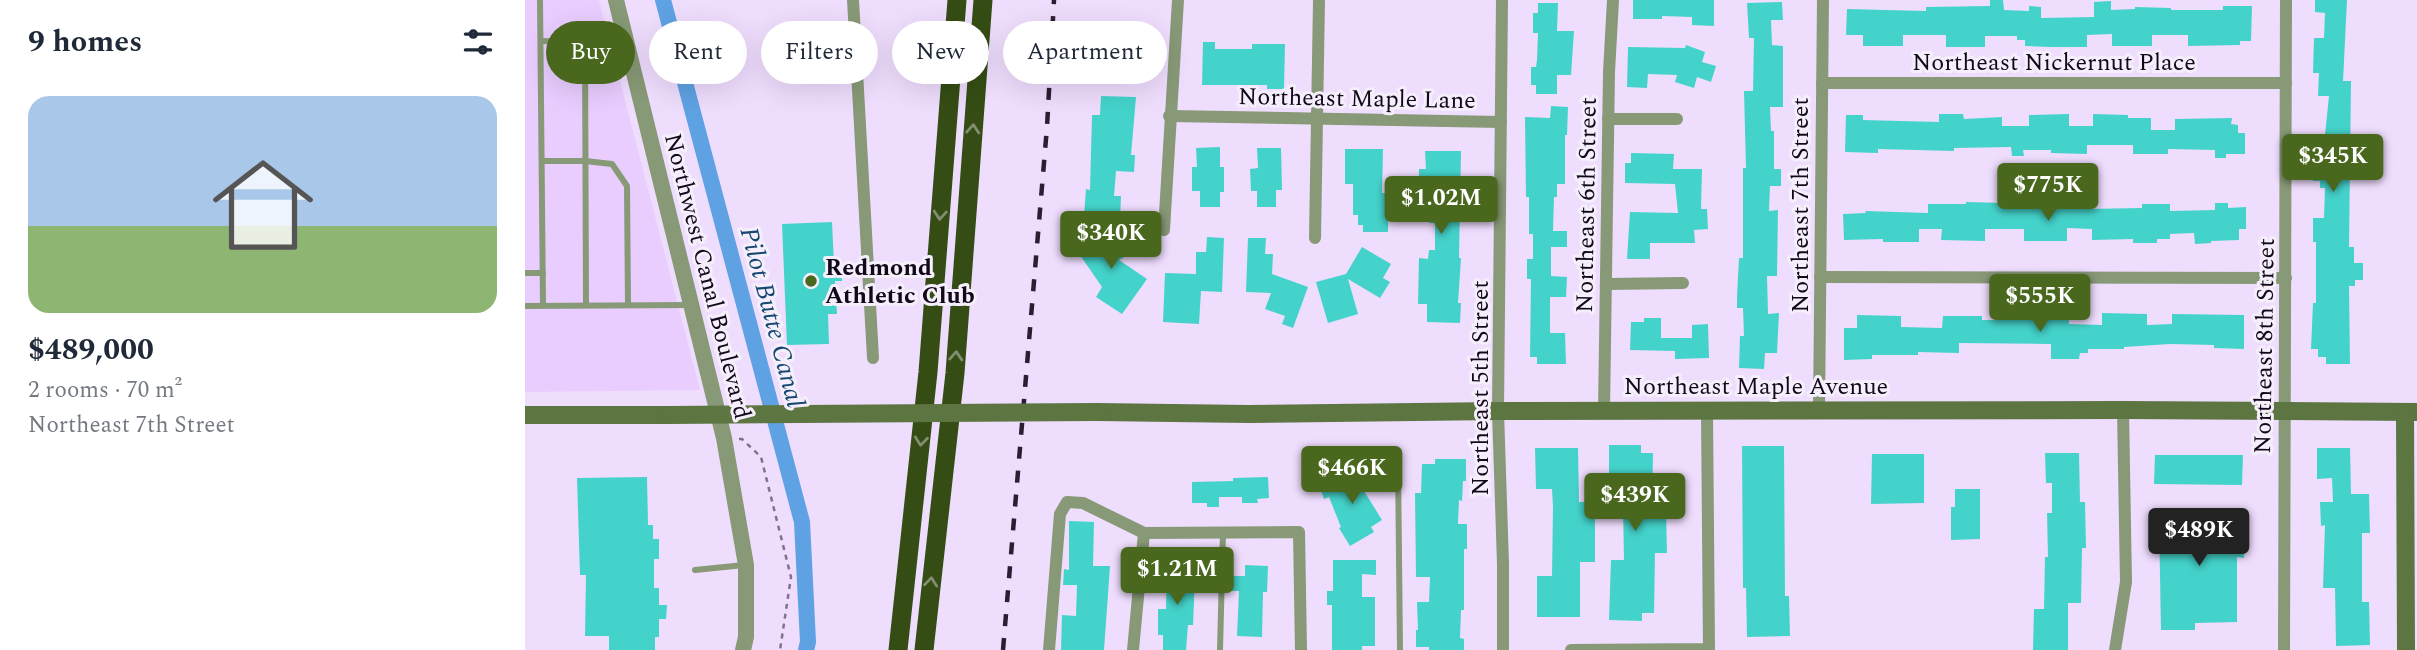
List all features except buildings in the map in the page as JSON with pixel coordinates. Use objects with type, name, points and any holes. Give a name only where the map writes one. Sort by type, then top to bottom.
[{"type":"highway","points":[[898,650],[928,372],[957,0]]},
{"type":"highway","points":[[924,650],[955,373],[983,0]]},
{"type":"main road","name":"Northeast Maple Avenue","points":[[525,415],[2123,410],[2411,412]]},
{"type":"main road","points":[[2406,650],[2411,412]]},
{"type":"street","name":"Northwest Canal Boulevard","points":[[616,0],[724,438],[746,565],[746,637],[743,650]]},
{"type":"street","points":[[853,0],[873,358]]},
{"type":"street","points":[[1164,230],[1178,0]]},
{"type":"street","points":[[1315,238],[1318,0]]},
{"type":"street","name":"Northeast 5th Street","points":[[1502,0],[1498,411],[1503,650]]},
{"type":"street","name":"Northeast 6th Street","points":[[1604,411],[1608,119],[1613,0]]},
{"type":"street","name":"Northeast 7th Street","points":[[1819,411],[1823,0]]},
{"type":"street","name":"Northeast 8th Street","points":[[2284,650],[2286,0]]},
{"type":"street","name":"Northeast Nickernut Place","points":[[1822,83],[2286,83]]},
{"type":"street","name":"Northeast Maple Lane","points":[[1169,116],[1501,122]]},
{"type":"street","points":[[1608,119],[1677,119]]},
{"type":"street","points":[[1820,277],[2286,278]]},
{"type":"street","points":[[1606,284],[1683,283]]},
{"type":"street","points":[[2115,650],[2126,582],[2123,410]]},
{"type":"street","points":[[1571,650],[1709,649],[1707,411]]},
{"type":"street","points":[[1049,650],[1057,530],[1062,508],[1067,502],[1083,503],[1144,533],[1299,532],[1301,650]]},
{"type":"street","points":[[1133,650],[1144,533]]},
{"type":"lane","points":[[540,0],[543,305]]},
{"type":"lane","points":[[541,41],[585,42],[586,305]]},
{"type":"lane","points":[[542,161],[612,164],[627,186],[628,305]]},
{"type":"lane","points":[[525,273],[543,273]]},
{"type":"lane","points":[[525,306],[692,304]]},
{"type":"lane","points":[[1398,462],[1400,650]]},
{"type":"lane","points":[[1220,650],[1223,532]]},
{"type":"lane","points":[[695,570],[746,565]]},
{"type":"path","points":[[724,438],[742,439],[761,457],[791,577],[781,650]]},
{"type":"shaded area","points":[[525,0],[599,0],[604,21],[546,21],[546,84],[621,84],[700,390],[525,392]]},
{"type":"waterway","name":"Pilot Butte Canal","points":[[663,0],[802,522],[808,642],[806,650]]},
{"type":"railway","points":[[1003,650],[1047,127],[1054,0]]},
{"type":"place","name":"Redmond Athletic Club","points":[[811,281]]}]
